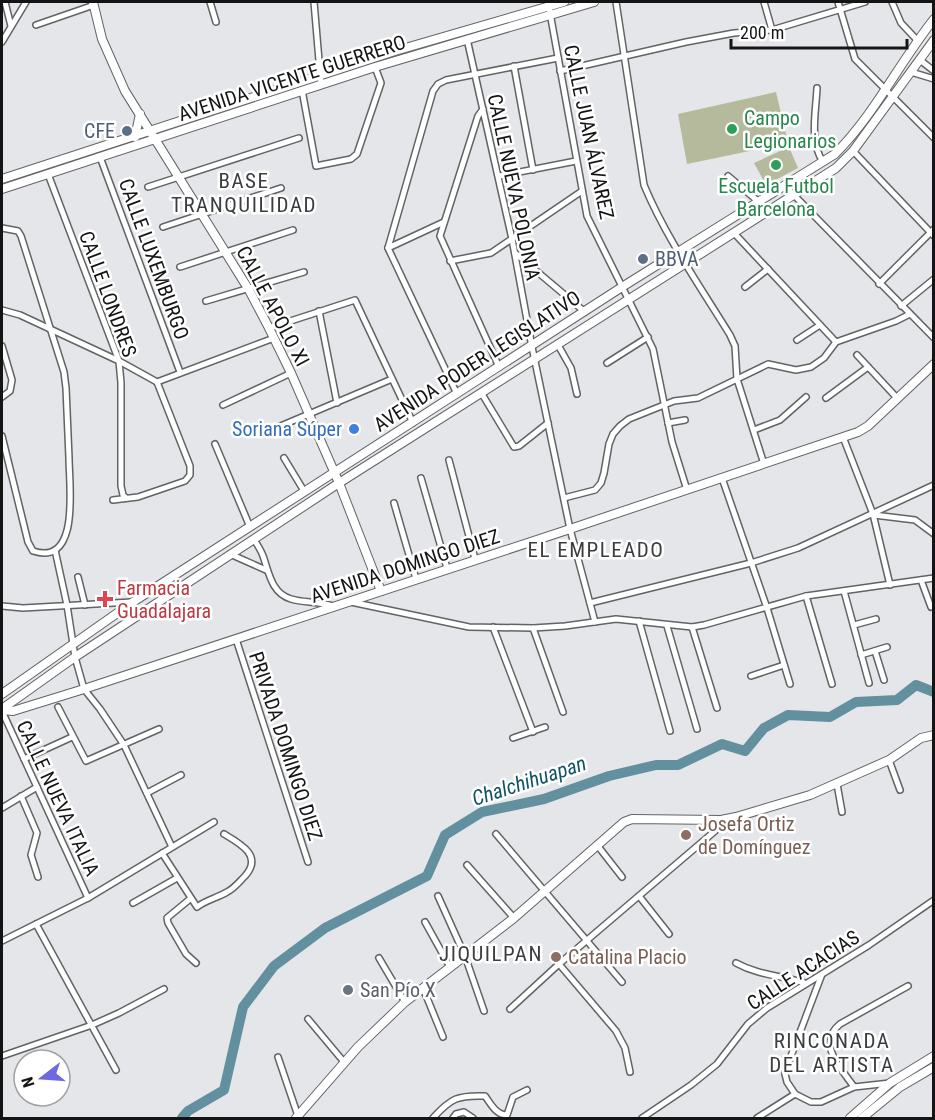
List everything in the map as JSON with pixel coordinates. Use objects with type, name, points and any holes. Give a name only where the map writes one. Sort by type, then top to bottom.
[{"type":"main road","name":"AVENIDA VICENTE GUERRERO","points":[[2,189],[156,140],[301,86],[321,75],[548,4],[564,2]]},
{"type":"main road","name":"AVENIDA VICENTE GUERRERO","points":[[2,179],[301,86],[321,84],[594,2]]},
{"type":"main road","name":"CALLE APOLO XI","points":[[93,3],[109,59],[125,91],[249,290],[274,338],[339,483],[381,591]]},
{"type":"main road","name":"AVENIDA PODER LEGISLATIVO","points":[[2,694],[133,602],[250,526],[622,287],[835,154],[851,137],[886,90],[933,19]]},
{"type":"main road","name":"AVENIDA PODER LEGISLATIVO","points":[[2,710],[75,657],[339,483],[836,168],[852,152],[933,40]]},
{"type":"main road","points":[[135,137],[140,114]]},
{"type":"main road","name":"AVENIDA DOMINGO DIEZ","points":[[2,710],[13,711],[84,689],[843,437],[868,426],[933,364]]},
{"type":"main road","points":[[297,1117],[344,1062],[405,1002],[514,918],[624,822],[632,819],[721,820],[810,795],[889,760],[910,743],[933,735]]},
{"type":"main road","points":[[850,1119],[890,1083],[933,1056]]},
{"type":"main road","points":[[862,1119],[900,1087],[933,1067]]},
{"type":"street","points":[[5,2],[11,26]]},
{"type":"street","points":[[2,42],[26,2]]},
{"type":"street","points":[[210,2],[216,22]]},
{"type":"street","points":[[314,2],[321,84]]},
{"type":"street","points":[[616,2],[644,185],[650,200],[735,346],[737,379],[764,464]]},
{"type":"street","points":[[764,2],[772,30]]},
{"type":"street","points":[[838,2],[855,59],[933,138]]},
{"type":"street","points":[[560,71],[734,33],[772,30],[865,2]]},
{"type":"street","points":[[892,2],[901,22],[917,40]]},
{"type":"street","points":[[36,25],[93,3]]},
{"type":"street","name":"CALLE JUAN ÁLVAREZ","points":[[548,4],[576,161],[592,227],[653,349],[672,442],[687,490]]},
{"type":"street","name":"CALLE NUEVA POLONIA","points":[[467,39],[515,252],[534,360],[570,529],[595,622]]},
{"type":"street","points":[[457,394],[388,248],[433,91],[438,84],[446,80],[558,58]]},
{"type":"street","points":[[920,60],[933,71]]},
{"type":"street","points":[[513,66],[533,170]]},
{"type":"street","points":[[301,86],[316,166],[355,158],[381,83],[375,67]]},
{"type":"street","points":[[911,72],[933,79]]},
{"type":"street","points":[[817,88],[814,134],[823,162]]},
{"type":"street","points":[[483,109],[478,116],[440,236],[500,367]]},
{"type":"street","points":[[148,187],[298,138]]},
{"type":"street","points":[[852,152],[933,232],[879,284]]},
{"type":"street","name":"CALLE LUXEMBURGO","points":[[100,157],[180,372]]},
{"type":"street","points":[[499,176],[576,161]]},
{"type":"street","name":"CALLE LONDRES","points":[[48,174],[119,361],[121,486],[126,498]]},
{"type":"street","points":[[728,176],[759,202]]},
{"type":"street","points":[[785,186],[933,338]]},
{"type":"street","points":[[163,226],[281,188]]},
{"type":"street","points":[[450,261],[490,253],[582,191]]},
{"type":"street","points":[[388,248],[444,222]]},
{"type":"street","points":[[2,228],[18,231],[21,236],[64,372],[71,518],[62,543],[55,550],[43,555],[33,551],[28,542],[2,436]]},
{"type":"street","points":[[180,267],[293,230]]},
{"type":"street","points":[[734,233],[836,342]]},
{"type":"street","points":[[515,252],[585,312]]},
{"type":"street","points":[[745,287],[768,270]]},
{"type":"street","points":[[206,301],[304,272]]},
{"type":"street","points":[[901,306],[933,279]]},
{"type":"street","points":[[269,328],[355,300],[412,423]]},
{"type":"street","points":[[2,310],[20,315],[119,361],[158,382],[190,466],[190,475],[185,481],[138,497],[113,501]]},
{"type":"street","points":[[319,311],[337,403]]},
{"type":"street","points":[[564,498],[595,490],[601,483],[609,444],[620,426],[638,414],[664,405],[698,398],[768,364],[800,371],[811,367],[824,357],[836,342],[896,321],[909,314]]},
{"type":"street","points":[[797,340],[820,325]]},
{"type":"street","points":[[158,382],[274,338]]},
{"type":"street","points":[[607,363],[648,338]]},
{"type":"street","points":[[558,345],[571,368],[577,394]]},
{"type":"street","points":[[2,346],[12,380],[10,391],[2,397]]},
{"type":"street","points":[[857,355],[898,399]]},
{"type":"street","points":[[826,398],[868,367]]},
{"type":"street","points":[[223,405],[291,373]]},
{"type":"street","points":[[264,433],[392,379]]},
{"type":"street","points":[[482,394],[514,447],[519,446],[548,423]]},
{"type":"street","points":[[753,430],[780,420],[806,397]]},
{"type":"street","points":[[668,423],[685,420]]},
{"type":"street","points":[[843,437],[873,514],[890,585]]},
{"type":"street","points":[[215,444],[250,526]]},
{"type":"street","points":[[284,458],[304,491]]},
{"type":"street","points":[[449,460],[475,559]]},
{"type":"street","points":[[421,478],[447,568]]},
{"type":"street","points":[[722,478],[767,608],[790,684]]},
{"type":"street","points":[[590,603],[751,563],[798,548],[933,485]]},
{"type":"street","points":[[394,503],[416,579]]},
{"type":"street","points":[[873,514],[915,520],[933,534]]},
{"type":"street","points":[[254,539],[277,591],[292,599],[333,606]]},
{"type":"street","points":[[55,550],[75,657],[84,689],[124,745],[172,847]]},
{"type":"street","points":[[231,554],[266,570]]},
{"type":"street","points":[[78,577],[85,604]]},
{"type":"street","points":[[351,602],[469,627],[533,628],[616,619],[692,627],[704,626],[806,596],[933,578]]},
{"type":"street","points":[[921,580],[931,607]]},
{"type":"street","points":[[844,591],[869,682]]},
{"type":"street","points":[[806,596],[832,684]]},
{"type":"street","points":[[2,606],[23,608],[133,602]]},
{"type":"street","points":[[854,625],[876,619]]},
{"type":"street","points":[[639,621],[670,731]]},
{"type":"street","points":[[667,626],[697,729]]},
{"type":"street","points":[[493,627],[532,732]]},
{"type":"street","points":[[692,627],[717,708]]},
{"type":"street","points":[[533,628],[563,712]]},
{"type":"street","name":"PRIVADA DOMINGO DIEZ","points":[[236,639],[308,862]]},
{"type":"street","points":[[861,655],[886,647]]},
{"type":"street","points":[[875,651],[884,680]]},
{"type":"street","points":[[751,676],[784,665]]},
{"type":"street","points":[[58,707],[86,761],[159,729]]},
{"type":"street","name":"CALLE NUEVA ITALIA","points":[[2,710],[88,897]]},
{"type":"street","points":[[513,738],[545,728]]},
{"type":"street","points":[[24,759],[72,737]]},
{"type":"street","points":[[889,760],[900,790]]},
{"type":"street","points":[[147,793],[181,775]]},
{"type":"street","points":[[837,784],[842,812]]},
{"type":"street","points":[[2,808],[37,787]]},
{"type":"street","points":[[21,796],[37,833],[31,855],[38,876]]},
{"type":"street","points":[[510,1009],[559,964],[716,831],[721,820]]},
{"type":"street","points":[[2,941],[88,897],[214,822]]},
{"type":"street","points":[[162,853],[197,907],[235,888],[252,868],[253,861],[249,852],[224,834]]},
{"type":"street","points":[[496,834],[622,982]]},
{"type":"street","points":[[597,845],[622,877]]},
{"type":"street","points":[[467,865],[514,918]]},
{"type":"street","points":[[133,903],[177,878]]},
{"type":"street","points":[[438,896],[465,956],[484,1011]]},
{"type":"street","points":[[639,896],[669,934]]},
{"type":"street","points":[[190,899],[167,918],[186,954],[196,963]]},
{"type":"street","name":"CALLE ACACIAS","points":[[642,1119],[717,1064],[748,1024],[767,1008],[869,945],[933,900]]},
{"type":"street","points":[[425,922],[450,968]]},
{"type":"street","points":[[36,924],[116,1070]]},
{"type":"street","points":[[379,958],[405,1002]]},
{"type":"street","points":[[736,963],[769,976],[792,978],[805,983]]},
{"type":"street","points":[[559,964],[616,1031],[625,1048],[630,1072]]},
{"type":"street","points":[[822,973],[785,1074],[795,1094],[811,1102],[821,1102],[854,1087],[890,1083],[900,1087]]},
{"type":"street","points":[[854,1087],[832,1054],[829,1041],[832,1030],[908,986]]},
{"type":"street","points":[[2,1056],[92,1025],[164,988]]},
{"type":"street","points":[[423,988],[443,1037]]},
{"type":"street","points":[[308,1019],[344,1062]]},
{"type":"street","points":[[278,1057],[297,1117]]},
{"type":"street","points":[[433,1119],[445,1104],[454,1098],[485,1096],[496,1112],[507,1115],[513,1097],[526,1090]]},
{"type":"street","points":[[757,1119],[795,1094]]},
{"type":"street","points":[[453,1119],[456,1114],[464,1112],[473,1119]]},
{"type":"green space","name":"Campo Legionarios","points":[[776,92],[788,143],[687,164],[678,114]]},
{"type":"green space","name":"Escuela Futbol Barcelona","points":[[789,147],[798,168],[766,185],[754,163]]},
{"type":"waterway","name":"Chalchihuapan","points":[[182,1118],[188,1111],[224,1090],[243,1007],[274,966],[325,928],[427,876],[445,835],[482,812],[544,799],[609,776],[656,765],[678,765],[722,744],[745,751],[764,728],[788,715],[830,717],[856,702],[897,700],[916,685],[934,692]]},
{"type":"place","name":"Campo Legionarios","points":[[732,129]]},
{"type":"place","name":"CFE","points":[[127,131]]},
{"type":"place","name":"Escuela Futbol Barcelona","points":[[776,165]]},
{"type":"place","name":"BBVA","points":[[643,259]]},
{"type":"place","name":"Soriana Súper","points":[[354,429]]},
{"type":"place","name":"Farmacia Guadalajara","points":[[105,599]]},
{"type":"place","name":"Josefa Ortiz de Domínguez","points":[[686,835]]},
{"type":"place","name":"Catalina Placio","points":[[556,957]]},
{"type":"place","name":"San Pío X","points":[[348,990]]},
{"type":"district","name":"BASE TRANQUILIDAD","points":[[244,193]]},
{"type":"district","name":"EL EMPLEADO","points":[[596,550]]},
{"type":"district","name":"JIQUILPAN","points":[[491,954]]},
{"type":"district","name":"RINCONADA DEL ARTISTA","points":[[832,1053]]}]
